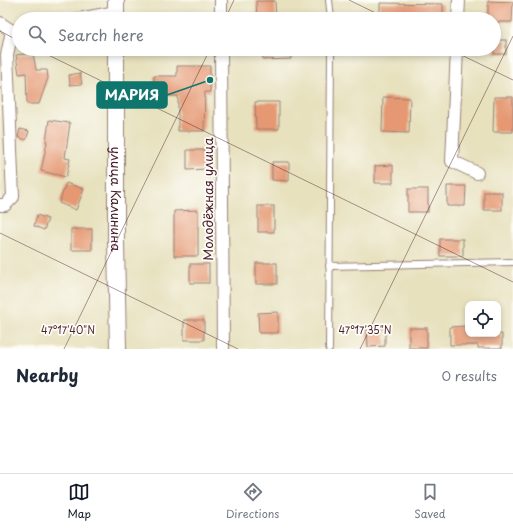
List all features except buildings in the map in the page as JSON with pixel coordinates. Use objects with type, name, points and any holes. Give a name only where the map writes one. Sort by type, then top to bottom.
[{"type":"street","points":[[221,0],[221,12]]},
{"type":"street","points":[[458,12],[459,0]]},
{"type":"street","points":[[0,23],[12,29]]},
{"type":"street","points":[[0,205],[5,205],[13,197],[7,55],[12,40]]},
{"type":"street","name":"улица Калинина","points":[[116,56],[116,242],[118,349]]},
{"type":"street","name":"Молодёжная улица","points":[[222,56],[223,349]]},
{"type":"street","points":[[457,56],[452,162],[477,173]]},
{"type":"lane","points":[[328,0],[329,12]]},
{"type":"lane","points":[[329,349],[331,56]]},
{"type":"lane","points":[[329,266],[513,262]]},
{"type":"place","name":"МАРИЯ","points":[[210,80]]}]
